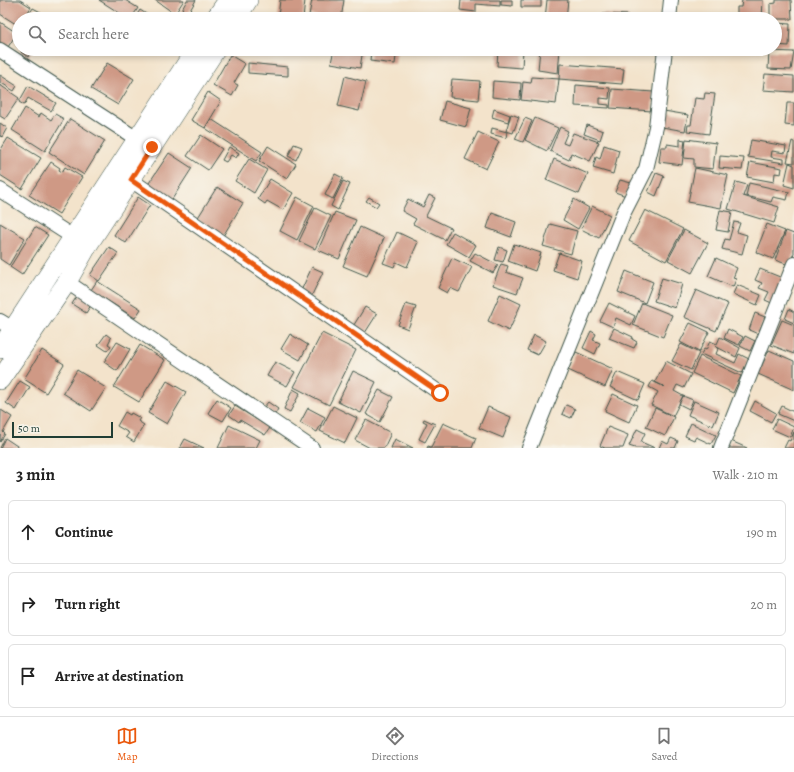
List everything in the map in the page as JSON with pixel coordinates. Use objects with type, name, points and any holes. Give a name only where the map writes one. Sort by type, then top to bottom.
[{"type":"main road","points":[[220,12],[228,0]]},
{"type":"main road","points":[[240,12],[248,0]]},
{"type":"main road","points":[[0,349],[6,325],[73,237],[191,56]]},
{"type":"main road","points":[[0,380],[67,282],[88,245],[211,56]]},
{"type":"street","points":[[670,12],[671,0]]},
{"type":"street","points":[[0,50],[137,139]]},
{"type":"street","points":[[529,448],[623,214],[646,169],[656,127],[664,56]]},
{"type":"street","points":[[131,180],[440,393]]},
{"type":"street","points":[[0,190],[73,237]]},
{"type":"street","points":[[721,448],[794,264]]},
{"type":"street","points":[[67,282],[312,448]]},
{"type":"building","points":[[0,0],[20,0],[31,7],[28,12],[12,12],[12,22],[0,14]]},
{"type":"building","points":[[99,0],[125,0],[138,8],[135,12],[118,12]]},
{"type":"building","points":[[155,0],[184,0],[176,12],[172,12]]},
{"type":"building","points":[[187,0],[196,0],[189,12],[181,12]]},
{"type":"building","points":[[280,0],[305,0],[304,12],[279,12]]},
{"type":"building","points":[[312,0],[344,0],[342,12],[310,12]]},
{"type":"building","points":[[461,0],[500,0],[500,6],[476,4],[476,12],[460,10]]},
{"type":"building","points":[[501,0],[512,0],[512,6],[501,5]]},
{"type":"building","points":[[521,0],[541,0],[541,7],[521,7]]},
{"type":"building","points":[[547,0],[568,0],[567,12],[546,12]]},
{"type":"building","points":[[742,0],[763,0],[762,12],[737,12],[737,7],[741,7]]},
{"type":"building","points":[[776,0],[791,0],[792,19],[782,19],[782,12],[770,12],[770,4],[776,3]]},
{"type":"building","points":[[33,8],[41,12],[30,12]]},
{"type":"building","points":[[0,22],[12,30],[12,41],[8,47],[0,42]]},
{"type":"building","points":[[782,23],[790,24],[789,46],[782,46]]},
{"type":"building","points":[[782,52],[794,52],[791,70],[768,69],[769,56],[782,56]]},
{"type":"building","points":[[229,56],[245,64],[234,83],[238,85],[232,96],[213,85]]},
{"type":"building","points":[[332,56],[362,56],[360,68],[331,63]]},
{"type":"building","points":[[370,56],[396,56],[395,64],[370,61]]},
{"type":"building","points":[[498,56],[523,56],[522,68],[497,66]]},
{"type":"building","points":[[539,56],[559,56],[558,73],[538,70]]},
{"type":"building","points":[[107,63],[134,79],[118,105],[91,89]]},
{"type":"building","points":[[248,63],[288,67],[288,76],[248,73]]},
{"type":"building","points":[[560,64],[624,69],[622,84],[559,79]]},
{"type":"building","points":[[765,74],[794,76],[794,92],[763,90]]},
{"type":"building","points":[[0,75],[17,86],[14,91],[0,82]]},
{"type":"building","points":[[345,76],[366,82],[359,111],[338,106]]},
{"type":"building","points":[[532,77],[559,79],[556,104],[521,100],[523,82],[531,83]]},
{"type":"building","points":[[452,79],[480,81],[478,100],[450,97]]},
{"type":"building","points":[[493,81],[521,83],[520,100],[492,97]]},
{"type":"building","points":[[0,85],[19,98],[5,119],[0,116]]},
{"type":"building","points":[[576,85],[610,88],[609,99],[600,98],[600,104],[609,105],[609,108],[575,106]]},
{"type":"building","points":[[28,86],[56,103],[51,111],[28,98],[24,105],[19,102]]},
{"type":"building","points":[[612,89],[653,92],[652,111],[610,108]]},
{"type":"building","points":[[208,92],[221,101],[205,128],[191,120]]},
{"type":"building","points":[[705,93],[715,94],[709,134],[687,131],[688,125],[691,125],[695,98],[704,99]]},
{"type":"building","points":[[445,101],[471,108],[466,127],[440,120]]},
{"type":"building","points":[[787,103],[794,103],[794,126],[785,125]]},
{"type":"building","points":[[25,108],[39,117],[41,113],[51,120],[55,114],[64,119],[45,151],[12,130]]},
{"type":"building","points":[[494,109],[510,115],[508,122],[492,117]]},
{"type":"building","points":[[664,111],[688,115],[685,131],[662,127]]},
{"type":"building","points":[[511,114],[519,117],[513,133],[506,131]]},
{"type":"building","points":[[525,118],[532,121],[523,142],[515,139]]},
{"type":"building","points":[[535,118],[558,128],[547,151],[525,140]]},
{"type":"building","points":[[70,119],[105,141],[84,175],[49,152]]},
{"type":"building","points":[[211,119],[262,152],[256,161],[205,128]]},
{"type":"building","points":[[0,123],[7,128],[2,137],[0,135]]},
{"type":"building","points":[[587,125],[603,131],[600,140],[584,134]]},
{"type":"building","points":[[560,127],[568,131],[563,143],[568,145],[573,133],[599,142],[590,161],[571,153],[569,160],[550,151]]},
{"type":"building","points":[[492,128],[507,132],[506,138],[491,134]]},
{"type":"building","points":[[478,132],[499,142],[486,169],[465,159]]},
{"type":"building","points":[[201,135],[222,149],[208,170],[187,156]]},
{"type":"building","points":[[8,138],[41,158],[22,189],[0,175],[0,151]]},
{"type":"building","points":[[680,139],[685,140],[682,165],[659,162],[661,147],[667,147],[667,144],[680,146]]},
{"type":"building","points":[[686,139],[716,143],[713,169],[694,167],[694,159],[684,158]]},
{"type":"building","points":[[751,140],[786,146],[785,153],[772,151],[771,157],[784,159],[784,163],[748,157]]},
{"type":"building","points":[[792,141],[794,142],[794,163],[787,162]]},
{"type":"building","points":[[294,144],[302,147],[296,160],[288,156]]},
{"type":"building","points":[[604,145],[619,150],[613,174],[593,168],[596,157],[600,159]]},
{"type":"building","points":[[268,146],[296,164],[287,179],[259,161]]},
{"type":"building","points":[[229,147],[239,153],[236,158],[231,155],[226,162],[222,160]]},
{"type":"building","points":[[169,153],[192,168],[169,204],[145,189]]},
{"type":"building","points":[[720,156],[744,158],[742,170],[719,168]]},
{"type":"building","points":[[249,159],[267,170],[254,193],[235,181]]},
{"type":"building","points":[[554,159],[588,174],[579,194],[546,180]]},
{"type":"building","points":[[51,162],[60,168],[59,170],[62,172],[65,167],[82,177],[59,214],[29,195]]},
{"type":"building","points":[[750,162],[782,168],[781,174],[775,173],[774,182],[747,177]]},
{"type":"building","points":[[789,163],[794,165],[794,188],[784,185]]},
{"type":"building","points":[[695,168],[728,175],[721,208],[688,202]]},
{"type":"building","points":[[656,173],[664,176],[656,196],[648,192]]},
{"type":"building","points":[[335,174],[343,178],[333,199],[325,195]]},
{"type":"building","points":[[270,179],[293,193],[283,210],[267,201],[265,204],[258,199]]},
{"type":"building","points":[[620,180],[631,183],[626,196],[615,192]]},
{"type":"building","points":[[343,181],[350,184],[338,210],[331,206]]},
{"type":"building","points":[[736,182],[747,185],[743,196],[779,207],[774,223],[728,209]]},
{"type":"building","points":[[749,183],[789,192],[787,200],[773,197],[771,202],[746,196]]},
{"type":"building","points":[[217,187],[243,203],[223,236],[197,219]]},
{"type":"building","points":[[429,195],[435,198],[426,216],[451,228],[445,240],[413,224],[416,219],[402,211],[408,199],[423,207]]},
{"type":"building","points":[[138,197],[150,205],[126,243],[114,235]]},
{"type":"building","points":[[297,197],[314,206],[297,240],[280,231]]},
{"type":"building","points":[[369,197],[379,203],[376,207],[366,201]]},
{"type":"building","points":[[574,199],[589,208],[578,229],[563,220]]},
{"type":"building","points":[[592,206],[610,215],[599,238],[581,229]]},
{"type":"building","points":[[315,208],[331,216],[315,249],[299,241]]},
{"type":"building","points":[[645,210],[683,229],[666,261],[629,241]]},
{"type":"building","points":[[720,210],[732,212],[728,232],[716,230]]},
{"type":"building","points":[[335,212],[356,220],[339,259],[318,250]]},
{"type":"building","points":[[492,213],[516,222],[511,237],[487,228]]},
{"type":"building","points":[[734,222],[740,223],[737,232],[747,235],[742,254],[722,249],[725,239],[729,240]]},
{"type":"building","points":[[0,223],[25,238],[9,265],[0,259]]},
{"type":"building","points":[[550,224],[577,231],[571,254],[543,246]]},
{"type":"building","points":[[767,224],[785,231],[773,259],[756,252]]},
{"type":"building","points":[[35,227],[48,235],[22,275],[10,267]]},
{"type":"building","points":[[360,227],[384,238],[367,276],[343,266]]},
{"type":"building","points":[[684,230],[708,243],[692,273],[668,260]]},
{"type":"building","points":[[786,231],[794,234],[794,253],[789,265],[775,260]]},
{"type":"building","points":[[397,232],[418,242],[407,267],[396,262],[394,267],[383,263]]},
{"type":"building","points":[[453,232],[476,245],[469,257],[446,244]]},
{"type":"building","points":[[514,244],[541,253],[535,271],[508,261]]},
{"type":"building","points":[[109,247],[118,253],[99,281],[90,275]]},
{"type":"building","points":[[499,247],[507,250],[503,262],[495,260]]},
{"type":"building","points":[[475,253],[498,265],[493,273],[470,261]]},
{"type":"building","points":[[559,253],[582,261],[577,278],[553,270]]},
{"type":"building","points":[[452,258],[472,267],[459,292],[450,288],[447,293],[438,288]]},
{"type":"building","points":[[716,258],[737,268],[733,278],[736,279],[733,287],[708,276]]},
{"type":"building","points":[[501,264],[508,266],[506,272],[523,278],[517,293],[493,285]]},
{"type":"building","points":[[312,267],[323,272],[311,297],[300,293]]},
{"type":"building","points":[[760,269],[785,279],[774,304],[765,300],[769,292],[759,288],[762,283],[755,280]]},
{"type":"building","points":[[626,271],[653,282],[645,303],[618,292]]},
{"type":"building","points":[[662,278],[682,284],[675,308],[654,301]]},
{"type":"building","points":[[97,281],[141,309],[135,318],[91,290]]},
{"type":"building","points":[[737,285],[761,295],[757,305],[733,294]]},
{"type":"building","points":[[696,290],[728,304],[716,331],[684,317]]},
{"type":"building","points":[[79,293],[93,302],[86,313],[72,304]]},
{"type":"building","points":[[500,294],[521,304],[509,331],[488,321]]},
{"type":"building","points":[[609,303],[635,316],[631,325],[616,318],[613,327],[600,321]]},
{"type":"building","points":[[642,303],[672,315],[663,337],[633,325]]},
{"type":"building","points":[[406,304],[416,307],[408,329],[398,325]]},
{"type":"building","points":[[365,307],[377,314],[363,336],[352,328]]},
{"type":"building","points":[[789,309],[794,312],[794,323],[785,319]]},
{"type":"building","points":[[755,313],[765,317],[758,334],[749,330]]},
{"type":"building","points":[[782,320],[794,325],[794,354],[771,345]]},
{"type":"building","points":[[690,323],[709,332],[699,352],[680,342]]},
{"type":"building","points":[[614,328],[633,337],[632,339],[637,342],[634,348],[609,338]]},
{"type":"building","points":[[728,329],[743,337],[739,345],[724,338]]},
{"type":"building","points":[[591,331],[596,334],[593,340],[600,343],[595,354],[583,348]]},
{"type":"building","points":[[322,333],[356,350],[329,405],[294,387]]},
{"type":"building","points":[[106,334],[111,338],[108,344],[111,346],[107,351],[98,345]]},
{"type":"building","points":[[290,334],[308,345],[300,360],[281,349]]},
{"type":"building","points":[[534,335],[546,341],[538,355],[527,350]]},
{"type":"building","points":[[745,336],[755,341],[750,351],[740,346]]},
{"type":"building","points":[[720,337],[740,348],[736,357],[715,346],[718,349],[716,354],[735,363],[739,354],[749,359],[742,373],[701,354],[704,349],[706,350],[710,341],[717,344]]},
{"type":"building","points":[[117,342],[130,349],[117,371],[104,362]]},
{"type":"building","points":[[681,344],[699,353],[691,370],[672,361]]},
{"type":"building","points":[[140,345],[165,360],[139,402],[114,387]]},
{"type":"building","points":[[42,350],[64,364],[46,393],[24,379]]},
{"type":"building","points":[[769,350],[794,361],[794,390],[758,374]]},
{"type":"building","points":[[576,352],[613,369],[605,387],[568,370]]},
{"type":"building","points":[[700,356],[741,376],[733,393],[692,373]]},
{"type":"building","points":[[666,361],[691,374],[684,388],[677,385],[674,391],[683,396],[673,416],[651,405],[658,392],[649,387],[652,381],[665,387],[655,382]]},
{"type":"building","points":[[275,362],[295,372],[287,386],[267,376]]},
{"type":"building","points":[[77,370],[106,388],[91,411],[63,393]]},
{"type":"building","points":[[353,371],[376,382],[361,413],[338,402]]},
{"type":"building","points":[[617,372],[645,384],[638,400],[610,387]]},
{"type":"building","points":[[20,381],[30,387],[16,410],[6,403]]},
{"type":"building","points":[[167,381],[186,392],[167,424],[148,413]]},
{"type":"building","points":[[293,389],[300,393],[290,412],[284,409]]},
{"type":"building","points":[[379,390],[393,397],[380,422],[366,414]]},
{"type":"building","points":[[613,394],[637,405],[629,422],[605,411]]},
{"type":"building","points":[[683,396],[693,400],[689,409],[679,404]]},
{"type":"building","points":[[217,399],[231,408],[223,421],[208,413]]},
{"type":"building","points":[[694,401],[719,412],[713,426],[688,415]]},
{"type":"building","points":[[755,401],[776,413],[771,422],[750,411]]},
{"type":"building","points":[[268,402],[278,409],[275,414],[264,407]]},
{"type":"building","points":[[566,405],[575,409],[571,418],[562,414]]},
{"type":"building","points":[[235,406],[270,428],[265,435],[240,420],[239,422],[229,415]]},
{"type":"building","points":[[333,406],[357,418],[345,443],[320,431]]},
{"type":"building","points":[[782,406],[794,412],[794,421],[778,414]]},
{"type":"building","points":[[488,407],[511,417],[503,438],[479,428]]},
{"type":"building","points":[[308,408],[325,417],[317,432],[300,423]]},
{"type":"building","points":[[655,408],[674,417],[665,436],[646,427]]},
{"type":"building","points":[[1,410],[12,417],[3,432],[5,434],[0,442]]},
{"type":"building","points":[[125,412],[130,415],[131,413],[140,418],[138,421],[144,425],[134,442],[126,437],[129,433],[117,426]]},
{"type":"building","points":[[424,419],[435,424],[425,442],[419,439],[427,423],[423,421]]},
{"type":"building","points":[[777,419],[794,427],[790,437],[772,429]]},
{"type":"building","points":[[366,420],[391,433],[384,448],[370,448],[355,440]]},
{"type":"building","points":[[443,423],[476,438],[472,448],[427,448],[428,446],[431,447]]},
{"type":"building","points":[[691,423],[716,435],[711,444],[696,437],[694,440],[685,436]]},
{"type":"building","points":[[229,425],[260,440],[256,448],[218,448]]},
{"type":"building","points":[[608,427],[628,435],[623,448],[605,448],[600,446]]},
{"type":"building","points":[[637,429],[645,433],[641,442],[655,448],[635,448],[629,446]]},
{"type":"building","points":[[794,432],[794,448],[784,448],[788,440],[790,441]]},
{"type":"building","points":[[5,438],[20,448],[0,448]]},
{"type":"building","points":[[671,438],[678,441],[675,448],[659,448],[662,441],[668,444]]},
{"type":"building","points":[[185,439],[204,448],[180,448]]},
{"type":"building","points":[[395,439],[413,448],[391,448]]},
{"type":"building","points":[[731,441],[747,448],[728,448]]},
{"type":"route","points":[[152,147],[131,180],[440,393]]}]
